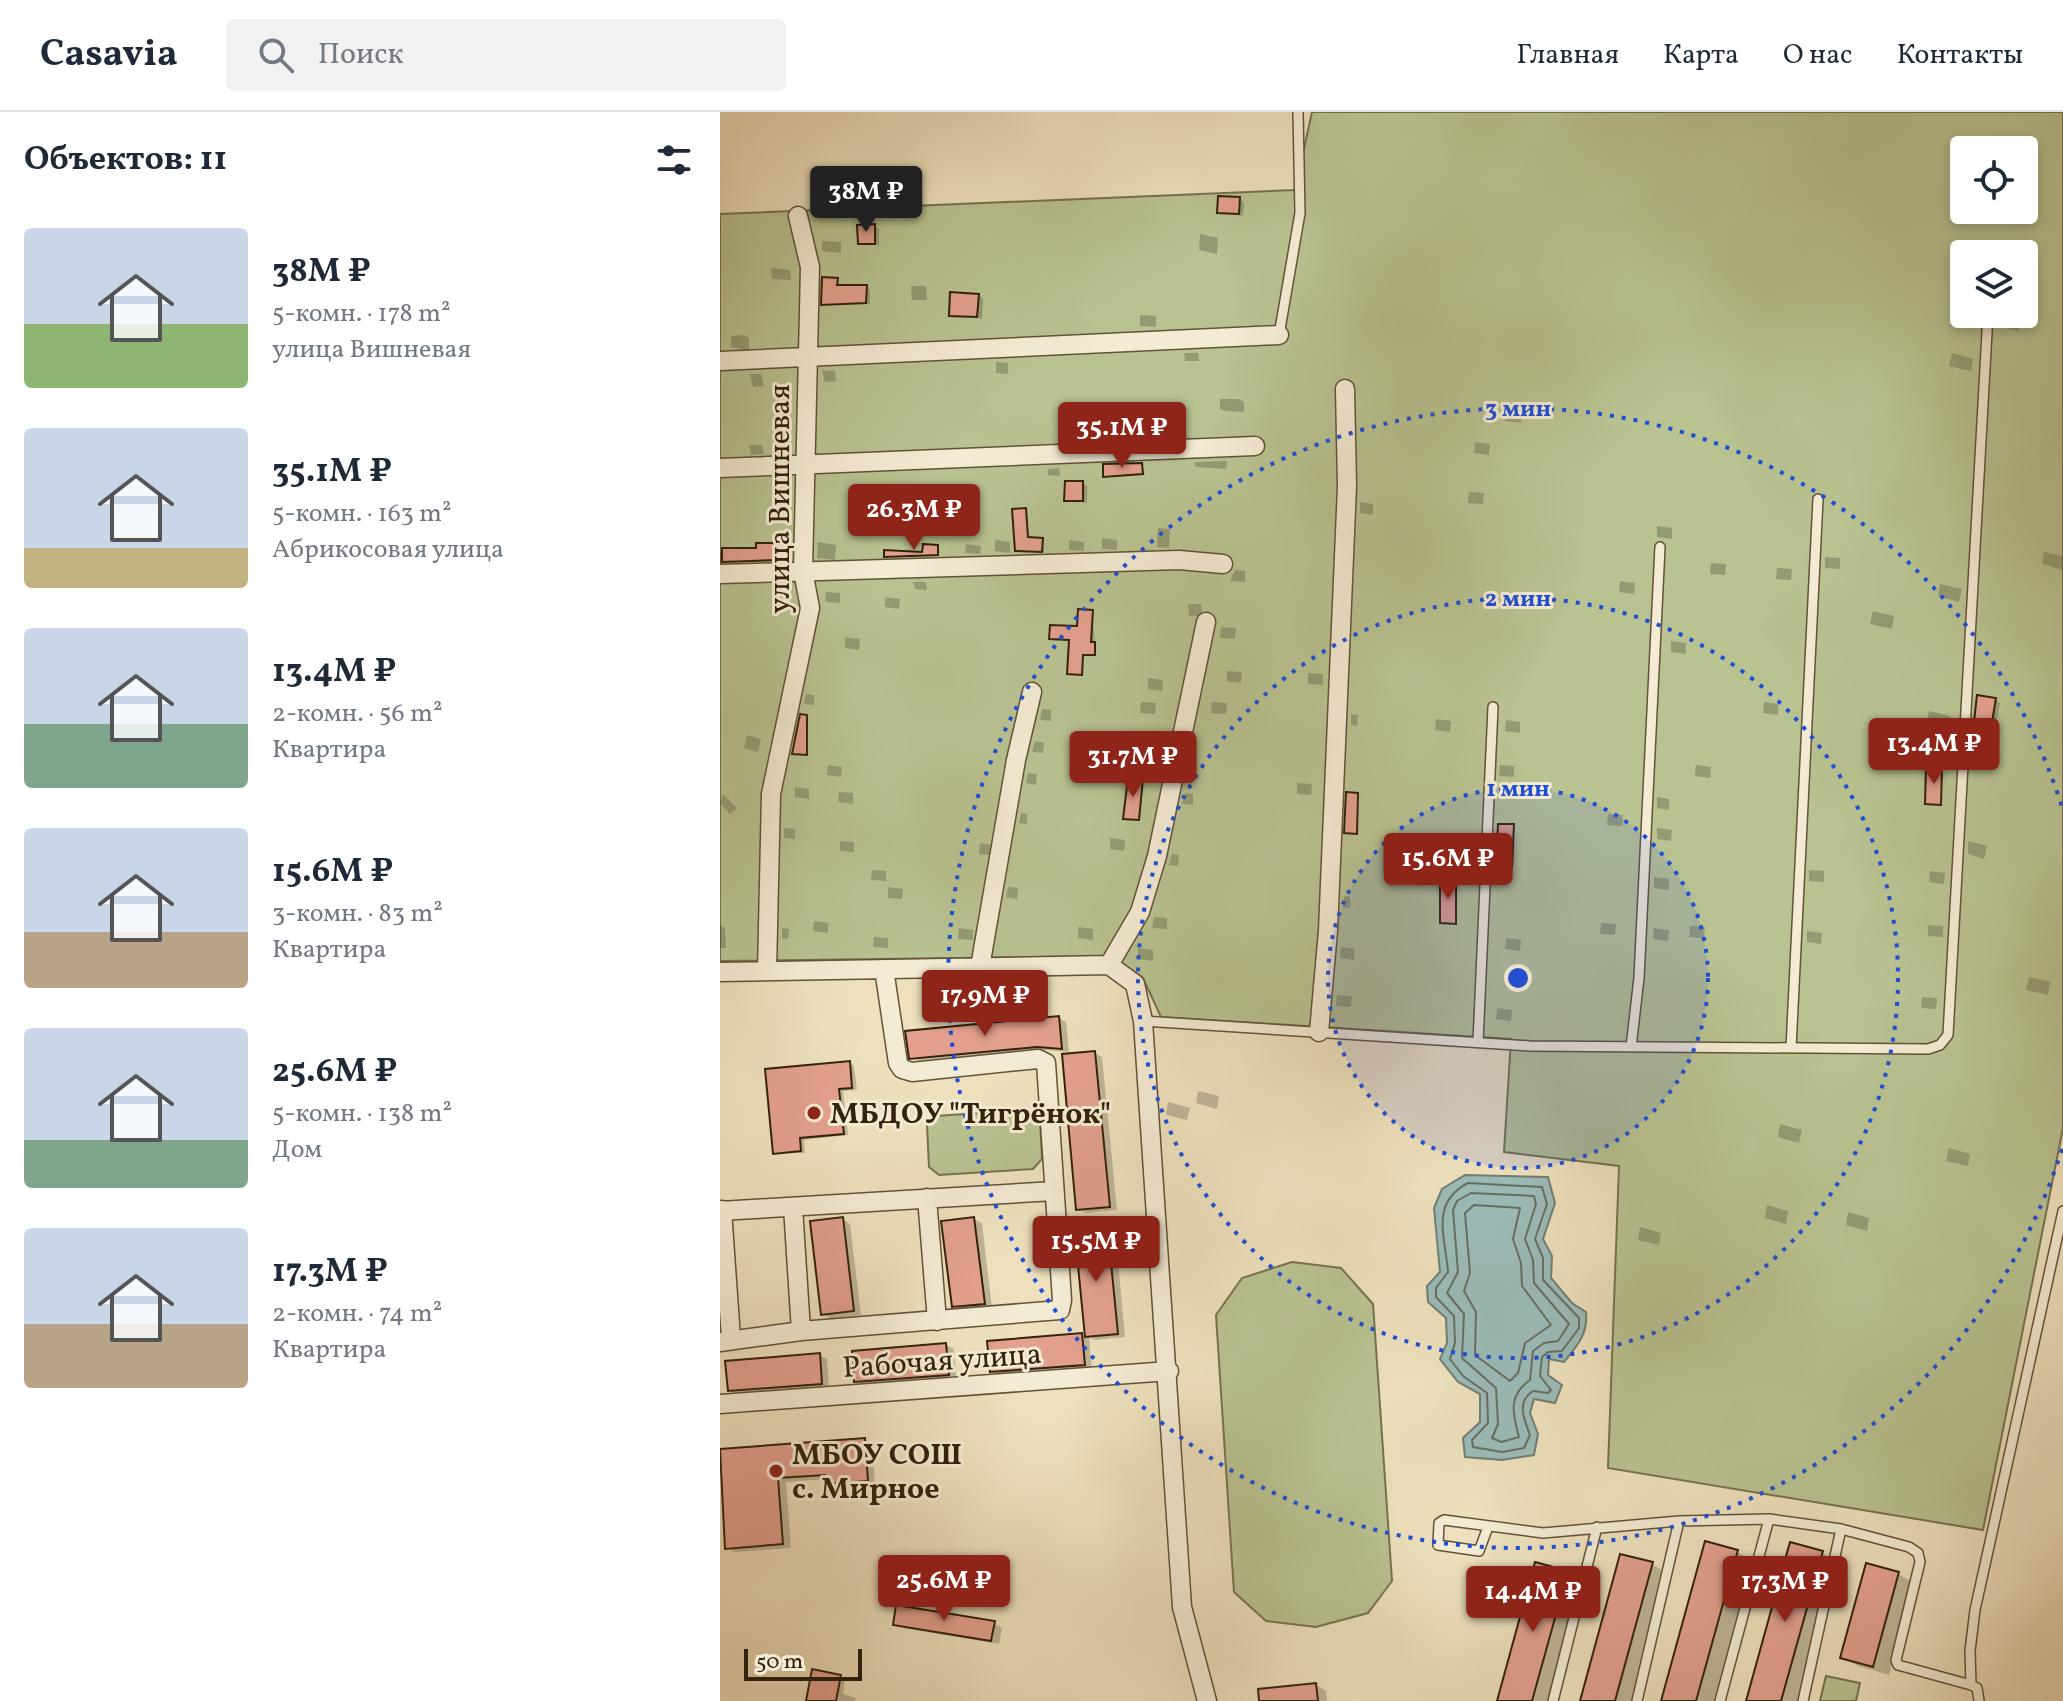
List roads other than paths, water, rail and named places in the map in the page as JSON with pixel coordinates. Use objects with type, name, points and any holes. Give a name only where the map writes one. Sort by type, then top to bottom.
[{"type":"street","name":"улица Вишневая","points":[[767,971],[771,794],[810,608],[803,571],[810,267],[798,216]]},
{"type":"street","points":[[720,361],[1279,335]]},
{"type":"street","points":[[1319,1032],[1328,931],[1347,486],[1345,389]]},
{"type":"street","points":[[720,468],[1255,446]]},
{"type":"street","points":[[720,574],[1179,560],[1223,564]]},
{"type":"street","points":[[1109,965],[1140,912],[1157,856],[1206,622]]},
{"type":"street","points":[[980,967],[1016,760],[1032,692]]},
{"type":"street","points":[[720,972],[1109,965],[1135,984],[1143,1021],[1169,1371],[1182,1607],[1207,1701]]},
{"type":"street","name":"Рабочая улица","points":[[884,969],[898,1063],[902,1069],[912,1072],[1038,1059],[1046,1063],[1054,1191],[1060,1310],[726,1340],[721,1210],[1054,1191]]},
{"type":"street","name":"Рабочая улица","points":[[927,1198],[937,1321]]},
{"type":"street","name":"Рабочая улица","points":[[793,1207],[801,1331]]},
{"type":"street","name":"Рабочая улица","points":[[720,1404],[1169,1371]]},
{"type":"lane","points":[[1279,335],[1300,213],[1298,112]]},
{"type":"lane","points":[[1143,1021],[1478,1042],[1631,1047],[1928,1049],[1940,1045],[1948,1035],[1987,328]]},
{"type":"lane","points":[[1791,1048],[1818,499]]},
{"type":"lane","points":[[1631,1047],[1639,978],[1660,547]]},
{"type":"lane","points":[[1478,1042],[1493,707]]},
{"type":"lane","points":[[1971,1685],[1970,1651],[1975,1610],[2063,1211]]},
{"type":"lane","points":[[1488,1527],[1479,1551],[1438,1545],[1441,1521],[1543,1533],[1679,1521],[1769,1519],[1841,1529],[1909,1547],[1918,1553],[1920,1562],[1898,1665],[1971,1685],[1977,1688],[1979,1701]]},
{"type":"lane","points":[[1720,1701],[1769,1519]]},
{"type":"lane","points":[[1637,1701],[1679,1521]]},
{"type":"lane","points":[[1553,1701],[1597,1527]]},
{"type":"lane","points":[[1803,1701],[1841,1529]]},
{"type":"water","points":[[1465,1175],[1548,1177],[1555,1203],[1543,1239],[1552,1256],[1551,1278],[1572,1303],[1586,1312],[1584,1333],[1574,1350],[1564,1362],[1549,1359],[1548,1375],[1562,1385],[1555,1403],[1534,1399],[1530,1413],[1538,1434],[1534,1455],[1502,1460],[1465,1457],[1463,1438],[1480,1422],[1480,1394],[1458,1382],[1440,1359],[1447,1343],[1446,1318],[1428,1302],[1427,1286],[1440,1272],[1434,1208],[1442,1189]]},
{"type":"place","name":"МБДОУ \"Тигрёнок\"","points":[[814,1113]]},
{"type":"place","name":"МБОУ СОШ с. Мирное","points":[[776,1471]]}]
